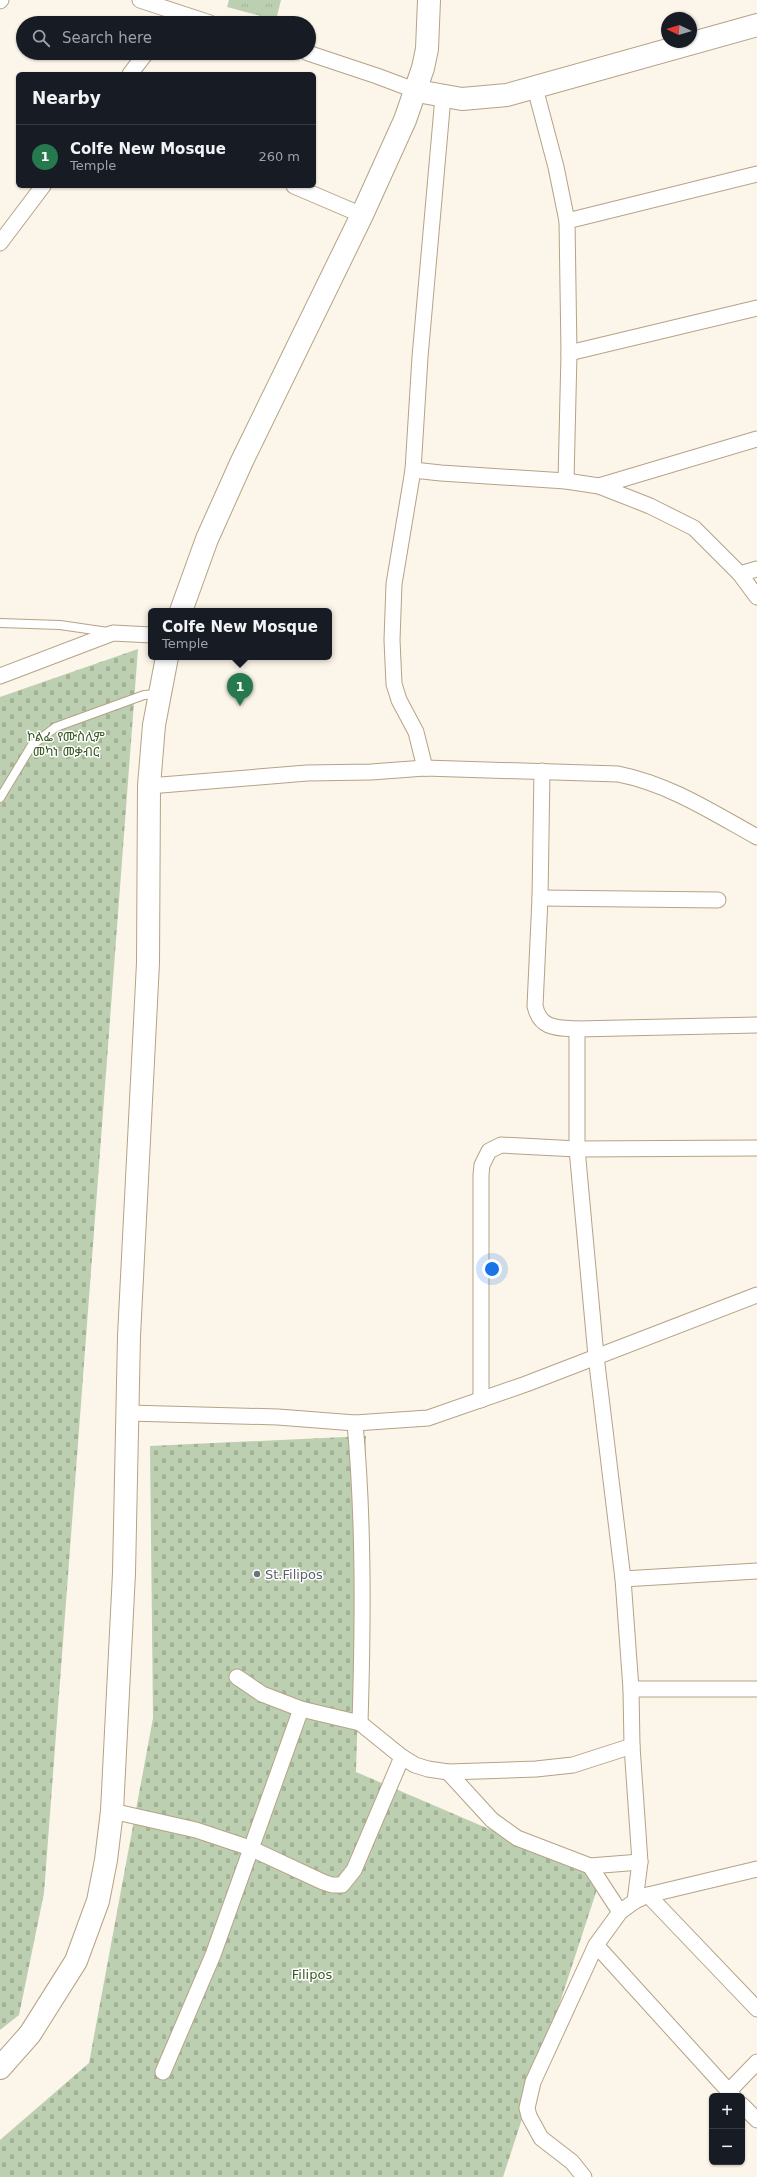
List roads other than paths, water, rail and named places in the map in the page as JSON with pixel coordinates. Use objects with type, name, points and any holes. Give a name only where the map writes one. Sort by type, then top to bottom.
[{"type":"street","points":[[140,0],[156,3],[172,16]]},
{"type":"street","points":[[182,608],[207,539],[230,487],[362,215],[417,91],[427,49],[429,0]]},
{"type":"street","points":[[316,56],[417,91],[462,99],[486,98],[534,88],[757,25]]},
{"type":"street","points":[[132,72],[141,60]]},
{"type":"street","points":[[534,88],[553,153],[567,221],[569,353],[566,481]]},
{"type":"street","points":[[425,768],[416,732],[399,700],[394,684],[392,647],[394,584],[413,470],[420,357],[444,97]]},
{"type":"street","points":[[567,221],[757,174]]},
{"type":"street","points":[[0,242],[41,188]]},
{"type":"street","points":[[299,188],[362,215]]},
{"type":"street","points":[[569,353],[757,308]]},
{"type":"street","points":[[598,486],[757,439]]},
{"type":"street","points":[[413,470],[566,481],[598,486],[650,506],[694,528],[740,574],[757,597]]},
{"type":"street","points":[[740,574],[757,569]]},
{"type":"street","points":[[0,676],[113,633],[148,635]]},
{"type":"street","points":[[0,2068],[30,2034],[76,1961],[98,1901],[106,1860],[112,1811],[124,1573],[129,1336],[148,963],[149,786],[159,694],[165,660]]},
{"type":"street","points":[[149,786],[307,773],[371,772],[425,768],[618,774],[637,778],[669,789],[757,836]]},
{"type":"street","points":[[542,771],[540,898],[535,1006],[536,1013],[540,1020],[552,1028],[577,1029],[757,1025]]},
{"type":"street","points":[[540,898],[718,900]]},
{"type":"street","points":[[577,1029],[578,1149],[596,1356],[623,1580],[631,1689],[632,1746],[641,1898],[757,2009]]},
{"type":"street","points":[[481,1400],[481,1175],[484,1158],[489,1151],[501,1145],[578,1149],[757,1148]]},
{"type":"street","points":[[128,1413],[278,1417],[355,1423],[428,1418],[481,1400],[757,1295]]},
{"type":"street","points":[[355,1423],[360,1478],[363,1590],[360,1723]]},
{"type":"street","points":[[623,1580],[757,1571]]},
{"type":"street","points":[[237,1677],[262,1694],[301,1709],[360,1723],[402,1757],[415,1765],[448,1772],[497,1772],[573,1765],[632,1746]]},
{"type":"street","points":[[631,1689],[757,1689]]},
{"type":"street","points":[[163,2072],[213,1955],[250,1848],[301,1709]]},
{"type":"street","points":[[112,1811],[196,1830],[250,1848],[323,1882],[338,1885],[346,1882],[361,1854],[402,1757]]},
{"type":"street","points":[[448,1772],[492,1820],[517,1838],[590,1866],[640,1862]]},
{"type":"street","points":[[590,1866],[620,1912]]},
{"type":"street","points":[[584,2177],[572,2162],[541,2138],[529,2116],[527,2108],[533,2082],[596,1945],[620,1912],[641,1898],[757,1869]]},
{"type":"street","points":[[596,1945],[730,2093]]},
{"type":"street","points":[[732,2093],[757,2062]]},
{"type":"street","points":[[745,2108],[757,2120]]},
{"type":"street","points":[[572,2162],[576,2177]]},
{"type":"lane","points":[[0,623],[60,625],[113,633]]},
{"type":"lane","points":[[0,798],[32,745],[56,727],[144,695],[159,694]]},
{"type":"place","name":"Colfe New Mosque","points":[[240,706]]},
{"type":"place","name":"St.Filipos","points":[[257,1574]]},
{"type":"park label","name":"ኮልፌ የሙስሊም መካነ መቃብር","points":[[66,744]]},
{"type":"park label","name":"Filipos","points":[[312,1974]]}]
